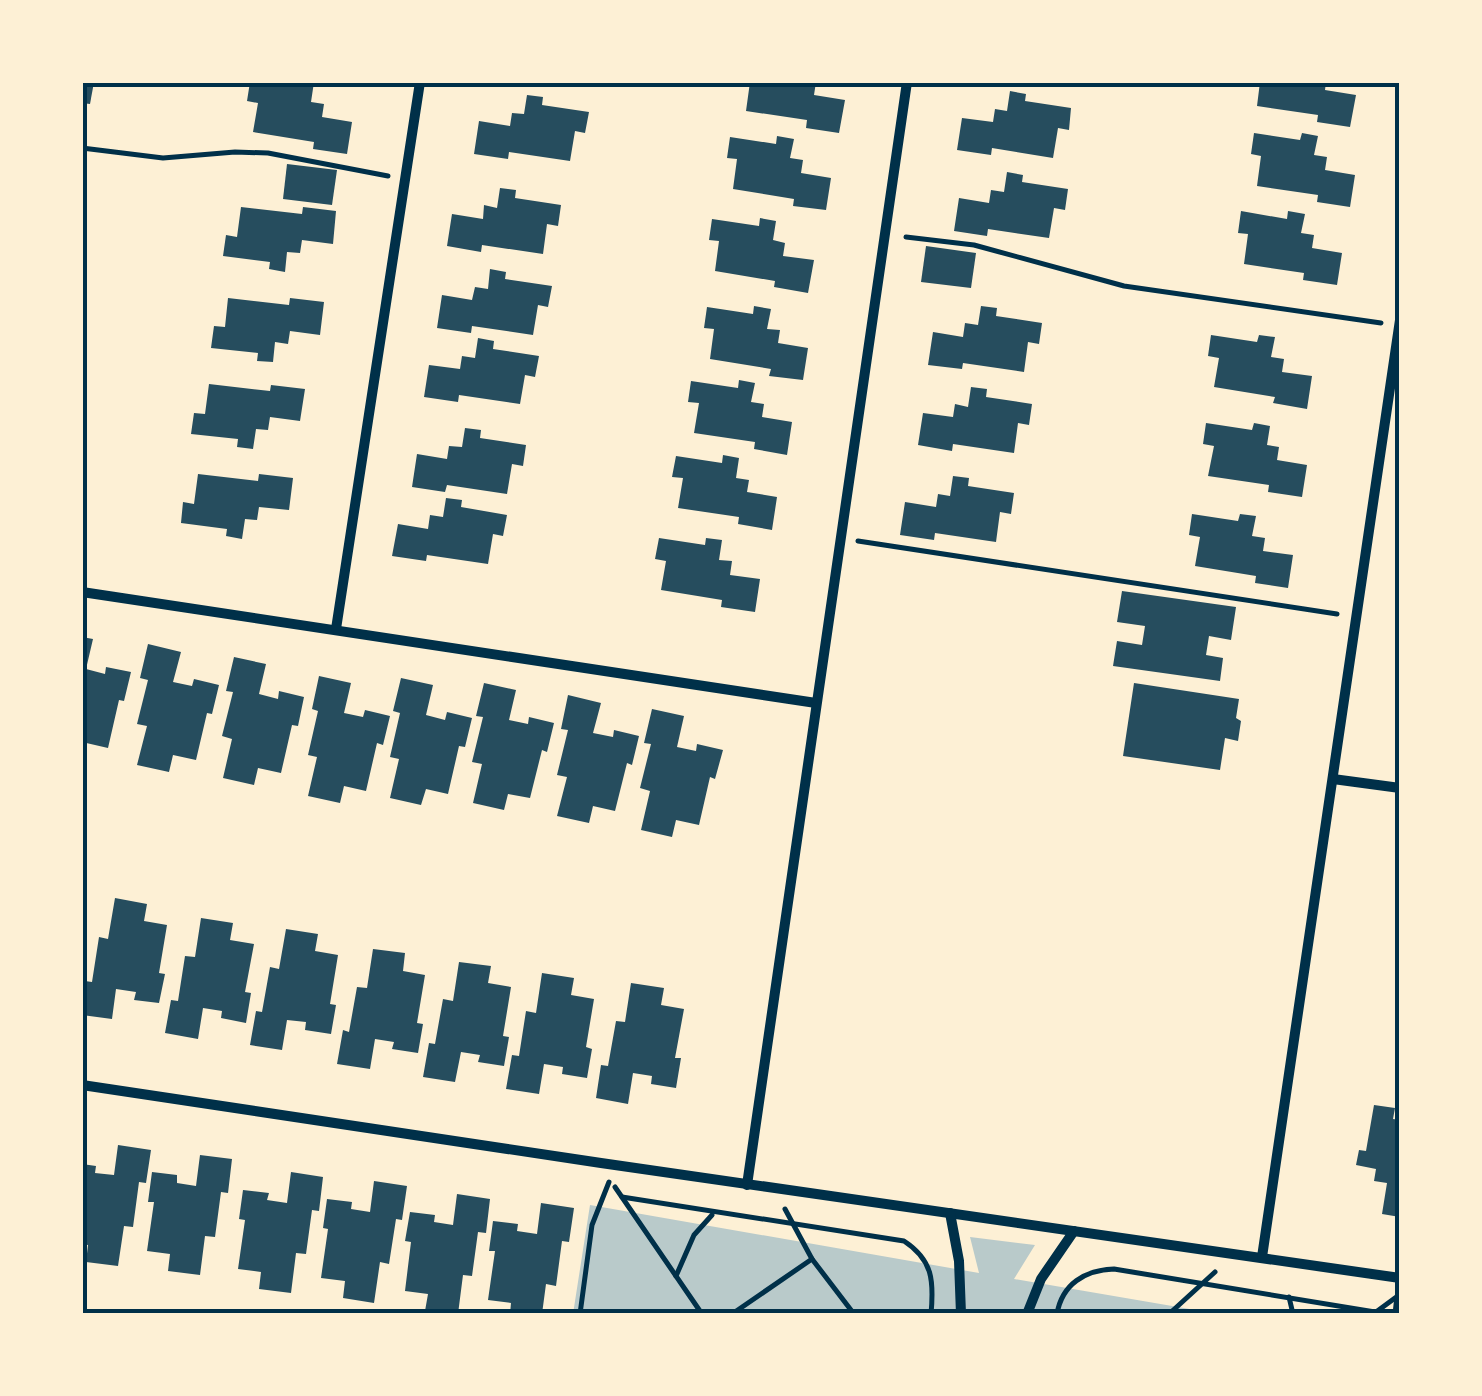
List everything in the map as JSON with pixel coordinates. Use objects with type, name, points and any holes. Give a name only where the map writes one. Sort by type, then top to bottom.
[{"type":"street","points":[[336,629],[420,82]]},
{"type":"street","points":[[747,1184],[908,82]]},
{"type":"street","points":[[1262,1257],[1399,323]]},
{"type":"street","points":[[82,592],[816,703]]},
{"type":"street","points":[[1333,779],[1400,788]]},
{"type":"street","points":[[82,1085],[1400,1278]]},
{"type":"street","points":[[950,1213],[959,1262],[961,1314]]},
{"type":"street","points":[[1027,1314],[1041,1279],[1074,1231]]},
{"type":"path","points":[[82,148],[162,158],[268,153],[406,180]]},
{"type":"path","points":[[886,235],[974,246],[1124,286],[1399,323]]},
{"type":"path","points":[[843,538],[1355,617]]},
{"type":"path","points":[[580,1314],[592,1225],[610,1180],[702,1314]]},
{"type":"path","points":[[776,1188],[812,1259],[854,1314]]},
{"type":"path","points":[[622,1198],[904,1241],[920,1251],[930,1267],[934,1286],[931,1314]]},
{"type":"path","points":[[676,1276],[694,1235],[714,1214]]},
{"type":"path","points":[[1169,1314],[1205,1284],[1230,1253]]},
{"type":"path","points":[[732,1314],[812,1259]]},
{"type":"path","points":[[1057,1314],[1066,1290],[1078,1278],[1095,1270],[1114,1269],[1375,1313],[1398,1295]]},
{"type":"path","points":[[1395,1314],[1398,1295]]},
{"type":"path","points":[[1289,1296],[1293,1314]]},
{"type":"path","points":[[1178,1306],[1184,1314]]},
{"type":"shaded area","points":[[590,1205],[979,1273],[970,1237],[1035,1245],[1014,1279],[1213,1313],[573,1314]]},
{"type":"building","points":[[82,82],[94,82],[90,104],[82,103]]},
{"type":"building","points":[[250,82],[297,87],[298,82],[314,82],[311,102],[324,104],[322,117],[352,122],[347,154],[313,149],[314,142],[253,132],[258,103],[247,101]]},
{"type":"building","points":[[750,82],[816,82],[814,95],[845,100],[839,133],[806,128],[807,120],[746,111]]},
{"type":"building","points":[[1260,82],[1326,82],[1325,90],[1356,95],[1350,127],[1317,122],[1318,115],[1257,106]]},
{"type":"building","points":[[1010,91],[1026,94],[1025,101],[1071,108],[1069,130],[1058,128],[1053,158],[992,148],[991,155],[957,150],[962,118],[993,122],[995,109],[1007,111]]},
{"type":"building","points":[[527,95],[543,97],[542,105],[589,112],[585,133],[575,131],[570,161],[509,152],[508,159],[474,154],[479,121],[510,126],[512,113],[524,114]]},
{"type":"building","points":[[1254,133],[1300,140],[1302,133],[1318,136],[1314,155],[1327,157],[1325,170],[1355,175],[1350,207],[1317,202],[1318,195],[1257,186],[1261,156],[1251,154]]},
{"type":"building","points":[[777,136],[794,139],[790,158],[803,160],[801,173],[831,178],[826,210],[793,206],[794,199],[733,189],[737,159],[727,158],[730,137],[776,144]]},
{"type":"building","points":[[287,164],[337,170],[332,205],[283,199]]},
{"type":"building","points":[[1007,172],[1023,175],[1022,182],[1068,189],[1065,210],[1054,208],[1049,238],[988,229],[987,236],[954,231],[959,198],[989,203],[991,190],[1004,192]]},
{"type":"building","points":[[500,188],[516,190],[515,198],[561,205],[558,226],[547,224],[543,254],[482,245],[481,252],[447,246],[452,214],[483,219],[484,205],[497,208]]},
{"type":"building","points":[[241,207],[302,214],[303,207],[336,211],[333,244],[302,240],[300,253],[287,252],[285,272],[269,269],[270,262],[223,256],[226,235],[237,237]]},
{"type":"building","points":[[1241,211],[1287,219],[1288,211],[1305,214],[1301,233],[1314,235],[1312,248],[1342,253],[1337,285],[1303,280],[1304,273],[1244,264],[1248,234],[1238,233]]},
{"type":"building","points":[[760,218],[776,221],[773,240],[785,243],[783,256],[814,260],[808,293],[774,287],[775,281],[715,271],[719,241],[709,240],[712,219],[759,226]]},
{"type":"building","points":[[926,246],[976,253],[971,288],[921,282]]},
{"type":"building","points":[[490,269],[506,272],[505,279],[552,286],[548,307],[538,305],[533,335],[472,326],[471,333],[437,328],[442,295],[472,300],[475,287],[488,289]]},
{"type":"building","points":[[228,298],[289,305],[290,298],[324,302],[320,335],[290,331],[288,344],[275,342],[273,362],[257,361],[258,353],[211,348],[214,326],[225,327]]},
{"type":"building","points":[[754,306],[771,309],[767,329],[780,330],[778,343],[808,348],[803,380],[769,376],[771,369],[710,359],[714,329],[704,328],[707,307],[753,314]]},
{"type":"building","points":[[981,306],[997,308],[996,316],[1042,323],[1039,344],[1028,342],[1024,372],[963,363],[962,369],[928,365],[933,332],[963,337],[965,323],[978,325]]},
{"type":"building","points":[[1211,335],[1257,342],[1259,335],[1275,337],[1271,357],[1284,359],[1282,372],[1312,376],[1307,409],[1273,403],[1275,397],[1214,387],[1219,358],[1208,356]]},
{"type":"building","points":[[478,338],[494,341],[493,349],[539,356],[535,377],[525,375],[520,404],[459,395],[458,402],[424,397],[429,365],[460,369],[462,356],[475,358]]},
{"type":"building","points":[[739,380],[755,383],[751,402],[764,404],[762,417],[792,422],[787,455],[754,449],[755,442],[694,433],[699,403],[688,402],[691,381],[738,388]]},
{"type":"building","points":[[209,384],[270,391],[271,385],[305,389],[300,421],[270,417],[268,430],[256,429],[253,449],[237,447],[238,439],[191,434],[194,413],[205,414]]},
{"type":"building","points":[[971,387],[987,389],[986,397],[1032,404],[1029,425],[1018,423],[1014,453],[953,444],[952,451],[918,445],[923,413],[953,417],[955,404],[968,407]]},
{"type":"building","points":[[1206,423],[1252,430],[1254,423],[1270,426],[1267,445],[1279,447],[1277,460],[1307,465],[1302,497],[1268,492],[1269,485],[1208,476],[1214,446],[1203,444]]},
{"type":"building","points":[[465,428],[481,430],[480,438],[526,445],[523,466],[512,464],[507,494],[447,485],[445,492],[412,487],[417,454],[447,459],[449,446],[462,447]]},
{"type":"building","points":[[723,455],[739,458],[736,478],[749,480],[747,492],[777,497],[772,530],[738,524],[739,517],[678,508],[683,478],[672,477],[676,456],[722,463]]},
{"type":"building","points":[[198,474],[258,481],[259,474],[293,478],[289,510],[259,507],[257,520],[245,519],[242,539],[226,536],[227,529],[181,523],[183,502],[194,504]]},
{"type":"building","points":[[953,476],[969,478],[968,486],[1014,493],[1011,514],[1000,512],[996,542],[935,533],[934,540],[900,535],[905,502],[936,507],[938,494],[950,496]]},
{"type":"building","points":[[446,498],[462,500],[461,507],[507,515],[503,536],[493,534],[488,564],[427,555],[426,561],[392,556],[398,524],[428,529],[430,515],[443,517]]},
{"type":"building","points":[[1192,514],[1238,521],[1240,514],[1256,516],[1252,536],[1265,538],[1263,551],[1293,555],[1288,588],[1255,583],[1256,576],[1195,566],[1200,537],[1189,535]]},
{"type":"building","points":[[659,538],[705,545],[706,538],[722,540],[719,560],[732,561],[730,575],[760,579],[755,612],[721,607],[722,600],[661,590],[666,561],[655,559]]},
{"type":"building","points":[[1122,591],[1236,607],[1231,640],[1209,636],[1206,655],[1223,658],[1220,681],[1113,666],[1117,641],[1142,645],[1145,626],[1117,622]]},
{"type":"building","points":[[82,637],[93,639],[86,669],[105,674],[106,667],[131,672],[124,701],[119,700],[108,748],[82,742]]},
{"type":"building","points":[[148,644],[181,652],[173,682],[192,686],[194,679],[219,685],[212,714],[207,713],[196,760],[173,755],[169,772],[137,765],[147,726],[137,724],[148,680],[140,678]]},
{"type":"building","points":[[234,657],[266,664],[259,694],[278,699],[279,691],[304,697],[298,726],[292,725],[281,773],[258,768],[254,785],[223,778],[232,739],[222,736],[233,692],[226,691]]},
{"type":"building","points":[[319,676],[351,683],[344,713],[363,717],[365,710],[390,716],[383,745],[377,743],[366,791],[344,786],[340,803],[308,796],[317,757],[308,755],[318,711],[312,709]]},
{"type":"building","points":[[401,678],[433,685],[426,715],[445,720],[447,712],[472,718],[465,747],[459,746],[448,794],[426,789],[421,805],[390,798],[399,759],[390,757],[400,713],[393,711]]},
{"type":"building","points":[[484,683],[516,690],[509,720],[528,724],[529,717],[554,723],[547,752],[542,750],[530,798],[508,794],[504,810],[473,803],[482,764],[472,762],[483,717],[476,716]]},
{"type":"building","points":[[1134,683],[1239,699],[1238,741],[1225,738],[1220,770],[1123,756]]},
{"type":"building","points":[[568,695],[601,703],[593,733],[613,737],[614,730],[639,736],[632,765],[627,763],[615,811],[593,806],[589,823],[557,816],[567,777],[557,775],[568,730],[561,729]]},
{"type":"building","points":[[652,709],[684,716],[677,747],[696,751],[697,744],[723,750],[715,779],[710,777],[699,825],[676,820],[672,837],[641,830],[650,791],[640,788],[651,744],[644,743]]},
{"type":"building","points":[[115,898],[147,904],[144,921],[167,925],[159,973],[165,974],[159,1003],[134,1000],[136,992],[116,989],[112,1019],[82,1015],[85,981],[92,982],[99,937],[108,939]]},
{"type":"building","points":[[201,918],[233,923],[230,940],[254,944],[245,992],[251,993],[246,1023],[221,1018],[222,1011],[203,1008],[198,1039],[165,1033],[171,1000],[178,1001],[185,956],[195,957]]},
{"type":"building","points":[[286,929],[318,934],[315,951],[338,955],[330,1004],[336,1005],[331,1034],[305,1030],[306,1022],[287,1020],[282,1050],[250,1045],[256,1011],[262,1012],[270,967],[279,969]]},
{"type":"building","points":[[373,949],[405,953],[403,971],[425,975],[417,1023],[423,1024],[418,1053],[392,1049],[394,1042],[375,1039],[370,1069],[337,1064],[343,1030],[349,1032],[357,987],[367,988]]},
{"type":"building","points":[[459,962],[491,966],[488,983],[511,987],[503,1036],[509,1037],[504,1066],[478,1062],[480,1055],[461,1052],[455,1082],[423,1077],[429,1043],[435,1044],[443,999],[453,1001]]},
{"type":"building","points":[[542,973],[574,978],[571,995],[594,999],[586,1047],[592,1049],[587,1078],[562,1074],[563,1067],[544,1064],[539,1094],[506,1089],[512,1055],[519,1056],[526,1011],[536,1013]]},
{"type":"building","points":[[631,983],[664,988],[661,1005],[684,1009],[675,1058],[681,1058],[676,1088],[651,1084],[652,1076],[633,1073],[628,1104],[596,1098],[601,1065],[608,1066],[616,1021],[625,1022]]},
{"type":"building","points":[[1374,1105],[1395,1108],[1393,1119],[1400,1120],[1400,1217],[1382,1214],[1387,1183],[1374,1181],[1376,1169],[1356,1165],[1359,1150],[1366,1151]]},
{"type":"building","points":[[118,1145],[151,1150],[146,1183],[139,1182],[133,1227],[124,1226],[118,1266],[86,1262],[88,1245],[82,1244],[82,1164],[96,1166],[95,1173],[114,1175]]},
{"type":"building","points":[[200,1155],[232,1159],[228,1193],[221,1192],[215,1237],[205,1236],[200,1275],[168,1271],[170,1254],[147,1251],[154,1202],[148,1202],[152,1172],[177,1175],[177,1183],[196,1186]]},
{"type":"building","points":[[291,1172],[323,1177],[319,1211],[312,1210],[306,1254],[296,1253],[291,1293],[259,1289],[261,1272],[238,1269],[245,1220],[239,1219],[243,1190],[269,1193],[267,1200],[287,1203]]},
{"type":"building","points":[[374,1181],[407,1186],[402,1220],[396,1219],[389,1264],[380,1262],[374,1303],[343,1298],[345,1281],[321,1278],[328,1229],[323,1228],[327,1199],[352,1202],[351,1209],[370,1212]]},
{"type":"building","points":[[457,1194],[490,1199],[486,1233],[478,1232],[472,1276],[463,1275],[458,1314],[425,1311],[428,1294],[405,1291],[411,1242],[405,1241],[410,1212],[435,1215],[434,1222],[453,1225]]},
{"type":"building","points":[[541,1203],[574,1208],[569,1242],[562,1241],[556,1286],[546,1284],[542,1314],[510,1314],[511,1303],[488,1300],[495,1251],[489,1251],[493,1221],[518,1224],[517,1231],[537,1234]]}]
